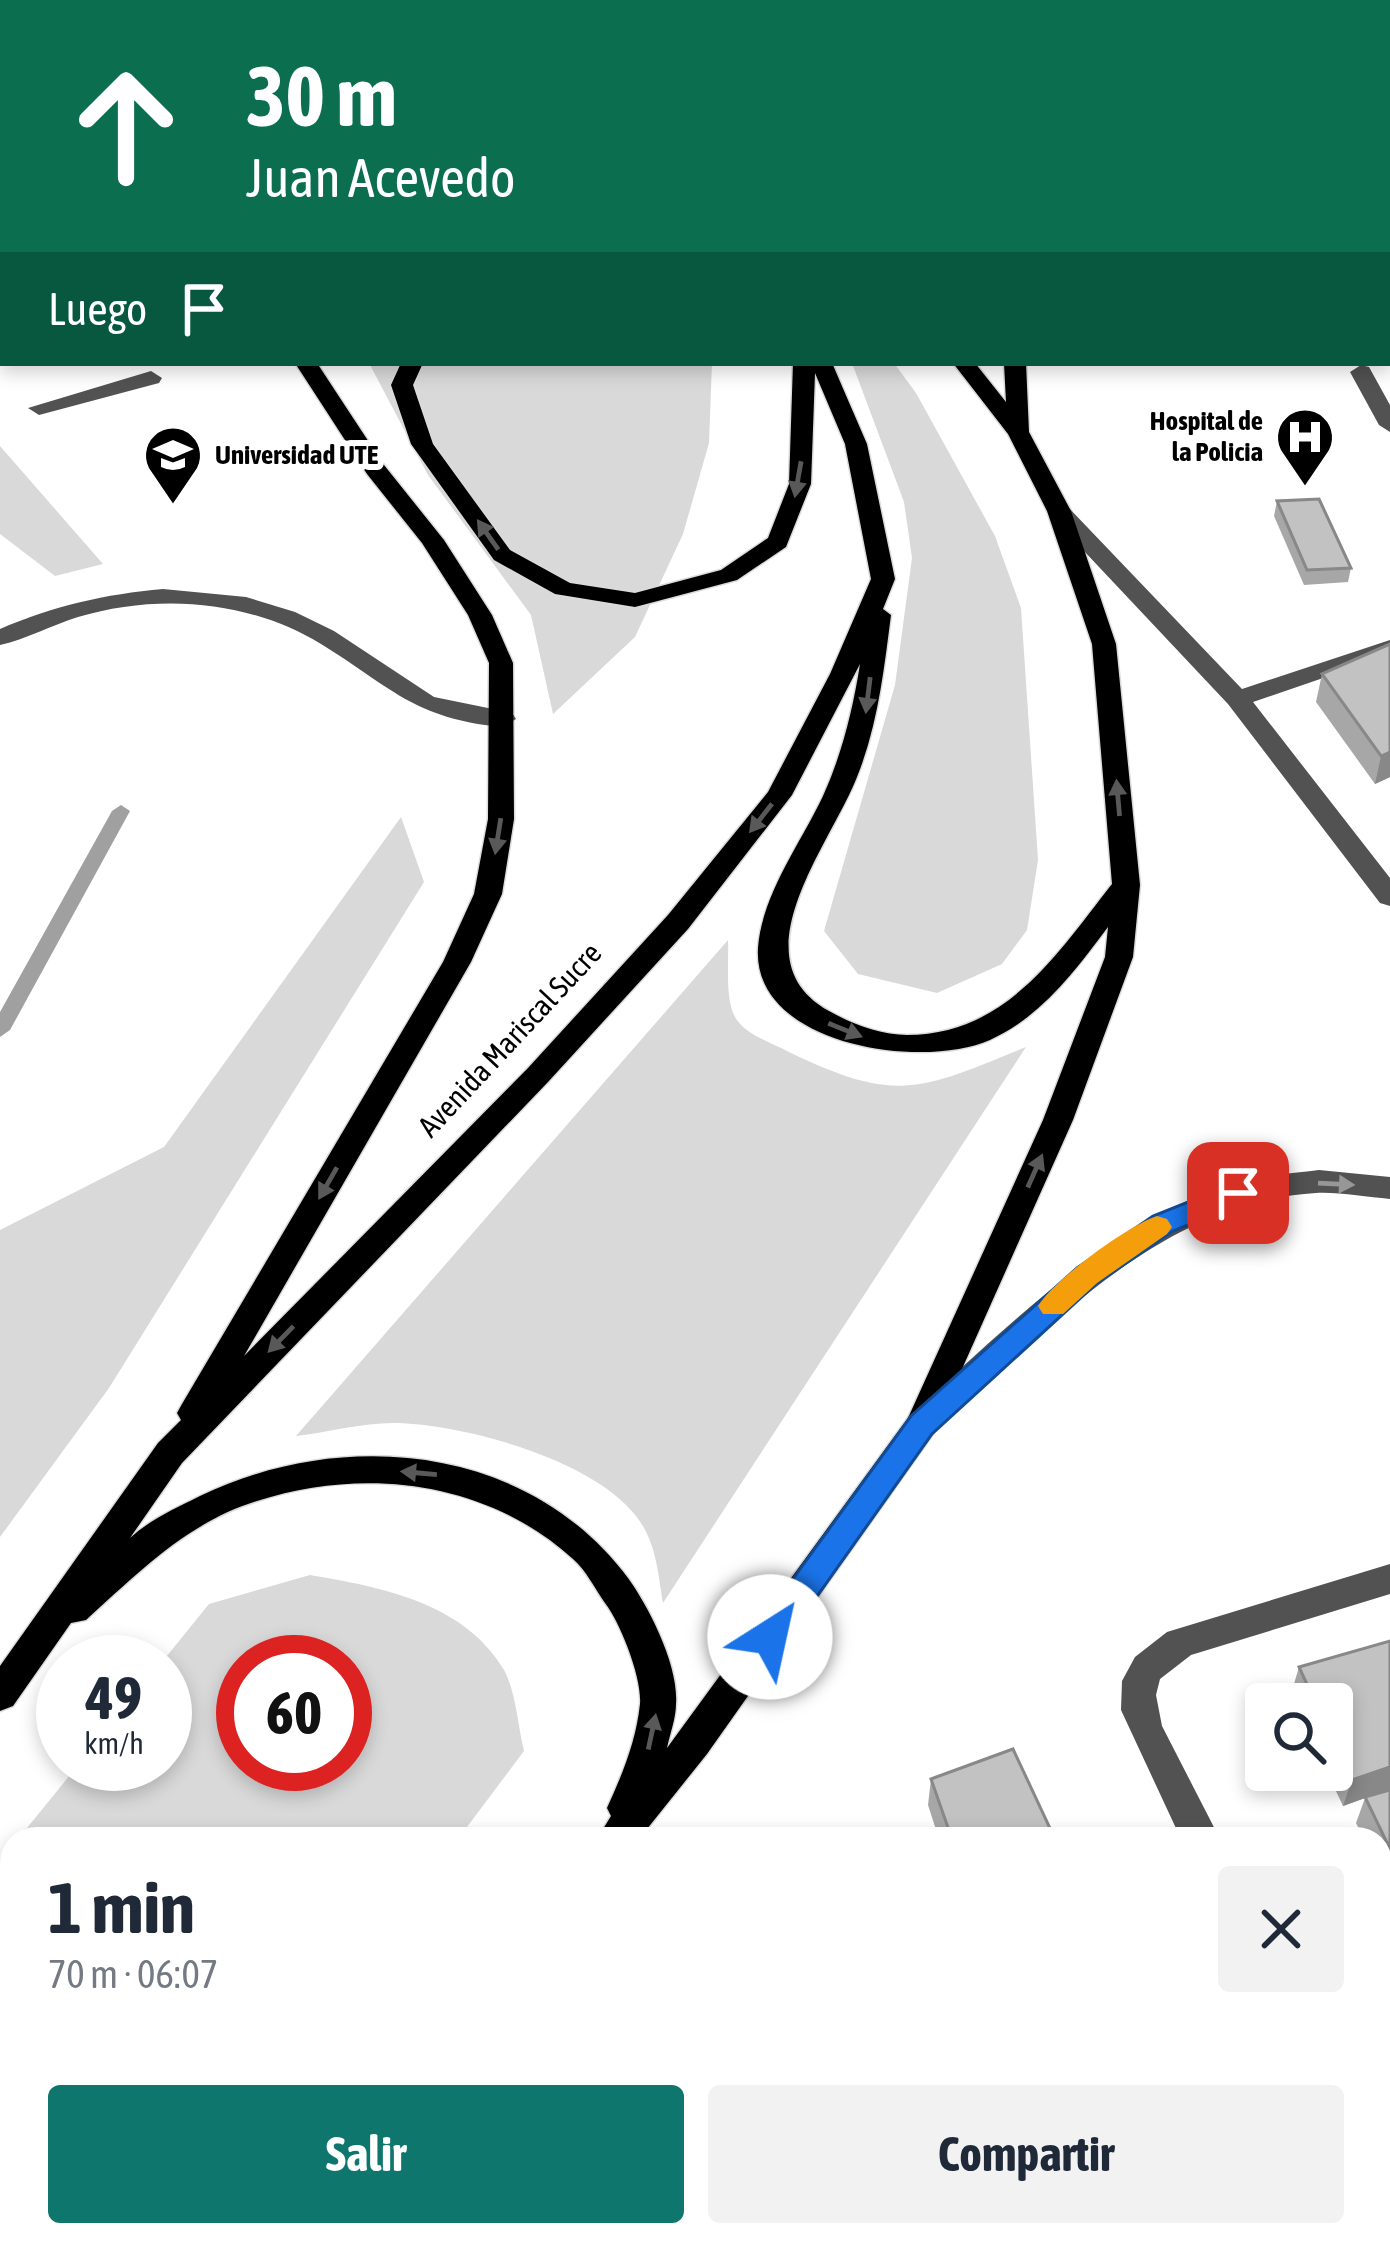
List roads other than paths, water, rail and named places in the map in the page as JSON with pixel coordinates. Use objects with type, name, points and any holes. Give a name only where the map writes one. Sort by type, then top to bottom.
[{"type":"main road","points":[[170,1453],[457,962],[488,894],[501,819],[501,663],[480,615],[308,366]]},
{"type":"main road","points":[[411,366],[402,386],[422,444],[502,555],[564,589],[635,600],[729,575],[778,542],[800,484],[804,366]]},
{"type":"main road","points":[[822,366],[856,444],[883,579],[866,716],[824,827],[782,909],[772,953],[785,992],[812,1016],[857,1036],[933,1046],[967,1041],[1023,1011],[1126,885]]},
{"type":"main road","points":[[622,1827],[694,1742],[921,1425],[1058,1120],[1119,957],[1126,885],[1104,644],[1060,511],[1018,432],[966,366]]},
{"type":"main road","points":[[1015,366],[1018,432]]},
{"type":"main road","name":"Avenida Mariscal Sucre","points":[[0,1695],[170,1453],[538,1075],[679,922],[778,795],[842,674],[883,579]]},
{"type":"main road","points":[[27,1653],[161,1531],[247,1489],[339,1468],[432,1472],[516,1500],[586,1550],[636,1617],[659,1700],[642,1780],[618,1827]]},
{"type":"street","points":[[1358,368],[1390,393]]},
{"type":"street","points":[[1358,368],[1390,425]]},
{"type":"street","points":[[39,408],[152,379]]},
{"type":"street","points":[[1060,511],[1237,699],[1390,897]]},
{"type":"street","points":[[0,608],[11,632],[144,596],[206,596],[276,610],[327,637],[434,710],[503,719]]},
{"type":"street","points":[[1237,699],[1390,647]]},
{"type":"street","points":[[921,1425],[1087,1276],[1163,1223],[1238,1193],[1310,1182],[1390,1188]]},
{"type":"street","points":[[1195,1827],[1136,1714],[1138,1683],[1152,1658],[1180,1643],[1390,1580]]},
{"type":"waterway","points":[[0,1030],[121,811]]},
{"type":"place","name":"Hospital de la Policia","points":[[1305,488]]},
{"type":"place","name":"Universidad UTE","points":[[173,506]]}]
